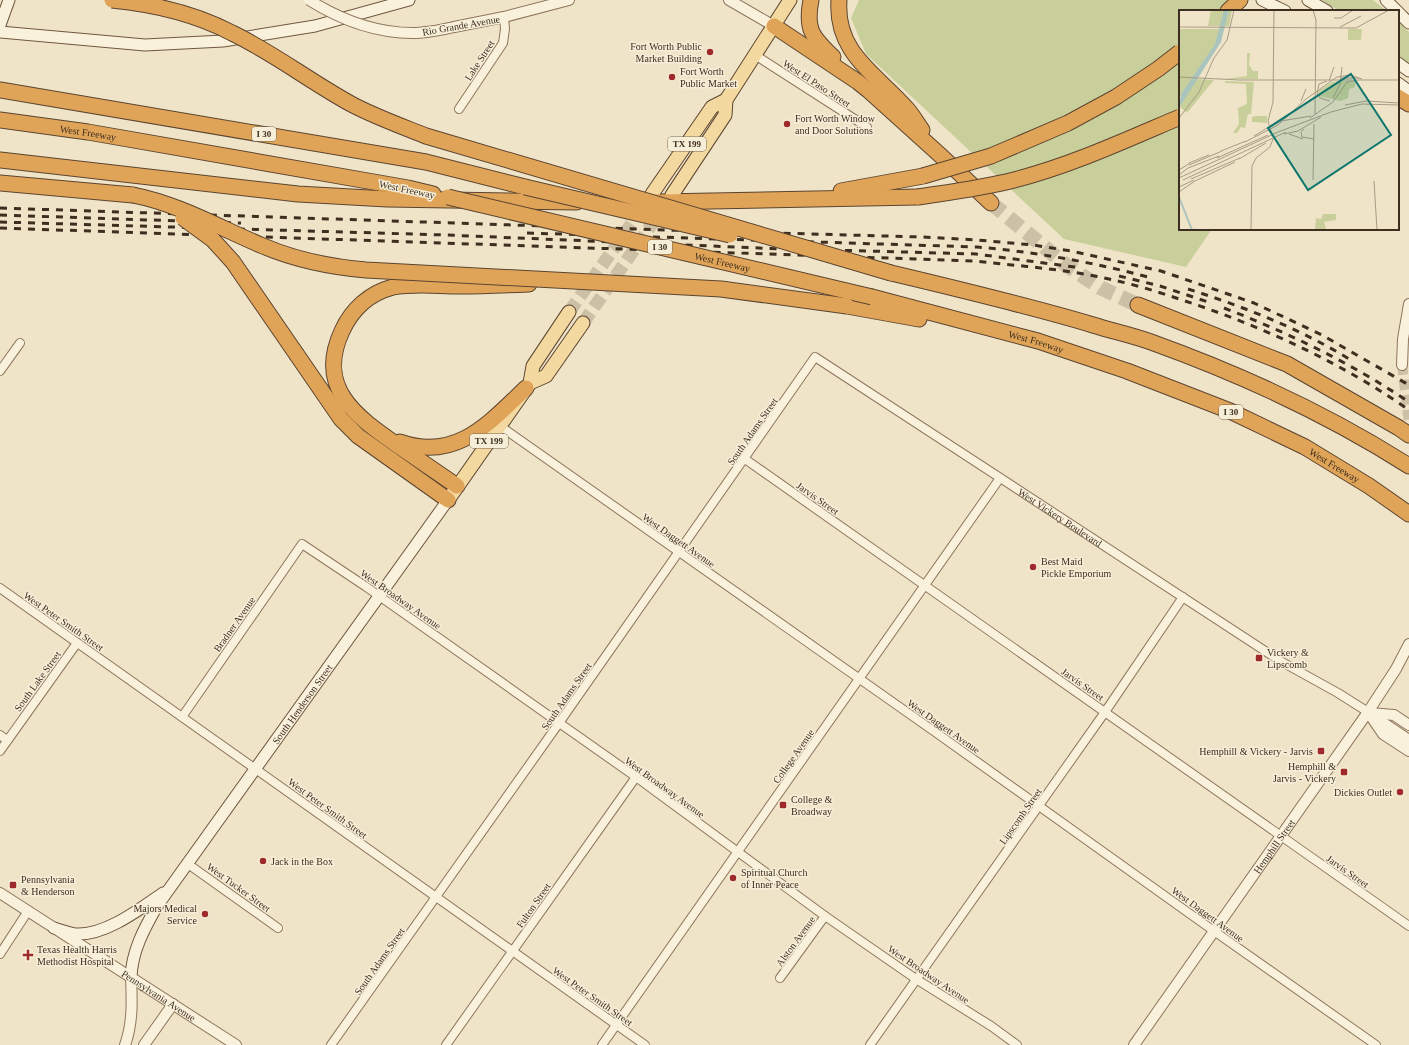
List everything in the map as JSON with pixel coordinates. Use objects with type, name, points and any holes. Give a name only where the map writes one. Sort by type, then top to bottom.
[{"type":"highway","points":[[112,0],[167,10],[217,26],[244,39],[353,105],[426,136],[891,273]]},
{"type":"highway","points":[[811,0],[809,23],[813,36],[817,41],[858,82],[991,203]]},
{"type":"highway","points":[[839,0],[838,9],[840,27],[850,48],[867,69],[908,110],[940,155]]},
{"type":"highway","points":[[1229,10],[1240,0]]},
{"type":"highway","points":[[774,26],[858,82]]},
{"type":"highway","points":[[791,199],[923,176],[991,156],[1068,123],[1122,93],[1179,53]]},
{"type":"highway","name":"I 30","points":[[0,90],[426,162],[1049,312],[1150,342],[1250,381],[1375,444],[1409,466]]},
{"type":"highway","points":[[1399,98],[1409,104]]},
{"type":"highway","points":[[0,160],[237,188],[298,194],[387,199],[625,203],[918,197],[977,188],[1016,179],[1100,151],[1179,117]]},
{"type":"highway","name":"West Freeway","points":[[0,120],[88,132],[408,188],[872,297],[1038,341],[1127,371],[1230,411],[1305,448],[1368,486],[1409,514]]},
{"type":"highway","points":[[0,183],[133,195],[165,203],[262,245],[300,259],[318,263],[366,270],[721,289],[847,306],[1038,341]]},
{"type":"highway","points":[[133,195],[157,204],[183,218],[213,240],[241,273],[341,419],[349,428],[448,500]]},
{"type":"highway","points":[[457,486],[385,436],[352,410],[345,401],[336,382],[334,366],[334,355],[337,343],[344,326],[353,312],[363,302],[372,296],[393,288],[420,285],[488,287],[578,281]]},
{"type":"highway","points":[[1138,305],[1287,364],[1409,435]]},
{"type":"highway","points":[[385,436],[402,443],[426,448],[438,448],[455,443],[474,434],[484,427],[528,386]]},
{"type":"main road","points":[[0,32],[145,45],[223,41],[315,26],[409,0]]},
{"type":"main road","name":"TX 199","points":[[672,195],[725,115],[726,100],[790,0]]},
{"type":"main road","points":[[1255,0],[1270,10]]},
{"type":"main road","points":[[1262,0],[1283,10]]},
{"type":"main road","points":[[1308,0],[1325,10]]},
{"type":"main road","points":[[1386,0],[1397,10]]},
{"type":"main road","points":[[0,25],[7,4]]},
{"type":"main road","points":[[1399,12],[1409,23]]},
{"type":"main road","points":[[1399,64],[1409,72]]},
{"type":"main road","points":[[1399,84],[1409,91]]},
{"type":"main road","points":[[1399,94],[1409,101]]},
{"type":"main road","name":"TX 199","points":[[652,194],[712,107],[726,100]]},
{"type":"main road","name":"South Henderson Street","points":[[131,977],[132,964],[138,942],[151,916],[528,386],[532,366],[569,312]]},
{"type":"main road","name":"South Henderson Street","points":[[528,386],[546,376],[583,323]]},
{"type":"main road","points":[[54,928],[67,933],[76,934],[99,930],[130,915],[170,888]]},
{"type":"street","name":"Rio Grande Avenue","points":[[309,0],[335,14],[376,29],[391,32],[417,32],[454,27],[504,17],[569,0]]},
{"type":"street","points":[[729,0],[774,26]]},
{"type":"street","name":"Lake Street","points":[[459,109],[502,42],[504,17]]},
{"type":"street","name":"West El Paso Street","points":[[755,55],[867,127]]},
{"type":"street","points":[[1402,365],[1403,339],[1409,304]]},
{"type":"street","points":[[0,371],[20,343]]},
{"type":"street","name":"South Adams Street","points":[[331,1045],[745,459],[815,357]]},
{"type":"street","name":"West Vickery Boulevard","points":[[815,357],[1282,662],[1368,712],[1383,734],[1409,751]]},
{"type":"street","name":"West Daggett Avenue","points":[[500,426],[860,678],[1214,932],[1376,1045]]},
{"type":"street","name":"Jarvis Street","points":[[745,459],[1409,926]]},
{"type":"street","name":"College Avenue","points":[[602,1045],[1000,478]]},
{"type":"street","name":"West Broadway Avenue","points":[[302,544],[636,777],[825,916],[916,979],[1017,1045]]},
{"type":"street","name":"Bradner Avenue","points":[[182,717],[302,544]]},
{"type":"street","name":"West Peter Smith Street","points":[[0,588],[645,1045]]},
{"type":"street","name":"Lipscomb Street","points":[[870,1045],[1105,712],[1183,597]]},
{"type":"street","name":"South Lake Street","points":[[0,751],[77,643]]},
{"type":"street","name":"Hemphill Street","points":[[1134,1045],[1389,682],[1409,644]]},
{"type":"street","points":[[1368,712],[1409,740]]},
{"type":"street","name":"West Vickery Boulevard","points":[[1368,712],[1394,715],[1409,725]]},
{"type":"street","points":[[0,735],[7,740]]},
{"type":"street","name":"Fulton Street","points":[[446,1045],[636,777]]},
{"type":"street","name":"West Tucker Street","points":[[188,864],[278,928]]},
{"type":"street","name":"Pennsylvania Avenue","points":[[0,893],[236,1045]]},
{"type":"street","points":[[0,954],[28,911]]},
{"type":"street","name":"Alston Avenue","points":[[780,978],[825,916]]},
{"type":"street","name":"South Henderson Street","points":[[125,1045],[132,1009],[131,977]]},
{"type":"street","points":[[144,1045],[173,1004]]},
{"type":"green space","points":[[859,0],[1229,0],[1243,10],[1179,10],[1179,230],[1211,230],[1186,267],[1064,239],[866,54],[851,18]]},
{"type":"green space","points":[[1322,0],[1373,0],[1386,10],[1337,10]]},
{"type":"green space","points":[[1399,22],[1409,32],[1409,64],[1399,56]]},
{"type":"tunnel","points":[[991,203],[1066,265],[1101,288],[1138,305]]},
{"type":"tunnel","points":[[569,312],[644,206]]},
{"type":"tunnel","points":[[583,323],[661,211]]},
{"type":"tunnel","points":[[1402,365],[1409,424]]},
{"type":"railway","points":[[0,208],[922,237],[1033,245],[1071,251],[1161,271],[1254,303],[1322,335],[1409,385]]},
{"type":"railway","points":[[0,215],[241,223]]},
{"type":"railway","points":[[0,222],[446,235],[783,249]]},
{"type":"railway","points":[[0,228],[974,261],[1059,270],[1135,285],[1239,320],[1327,360],[1382,392],[1409,410]]},
{"type":"railway","points":[[527,233],[977,247],[1063,258],[1148,277]]},
{"type":"railway","points":[[831,250],[976,254],[1082,268]]},
{"type":"railway","points":[[1119,276],[1160,286],[1211,303]]},
{"type":"railway","points":[[1188,289],[1273,320],[1335,350],[1354,362]]},
{"type":"railway","points":[[1224,308],[1296,338],[1365,374],[1409,402]]},
{"type":"place","name":"Fort Worth Public Market Building","points":[[710,52]]},
{"type":"place","name":"Fort Worth Public Market","points":[[672,77]]},
{"type":"place","name":"Fort Worth Window and Door Solutions","points":[[787,124]]},
{"type":"place","name":"Best Maid Pickle Emporium","points":[[1033,567]]},
{"type":"place","name":"Vickery & Lipscomb","points":[[1259,658]]},
{"type":"place","name":"Hemphill & Vickery - Jarvis","points":[[1321,751]]},
{"type":"place","name":"Hemphill & Jarvis - Vickery","points":[[1344,772]]},
{"type":"place","name":"Dickies Outlet","points":[[1400,792]]},
{"type":"place","name":"College & Broadway","points":[[783,805]]},
{"type":"place","name":"Jack in the Box","points":[[263,861]]},
{"type":"place","name":"Spiritual Church of Inner Peace","points":[[733,878]]},
{"type":"place","name":"Pennsylvania & Henderson","points":[[13,885]]},
{"type":"place","name":"Majors Medical Service","points":[[205,914]]},
{"type":"place","name":"Texas Health Harris Methodist Hospital","points":[[28,955]]}]
